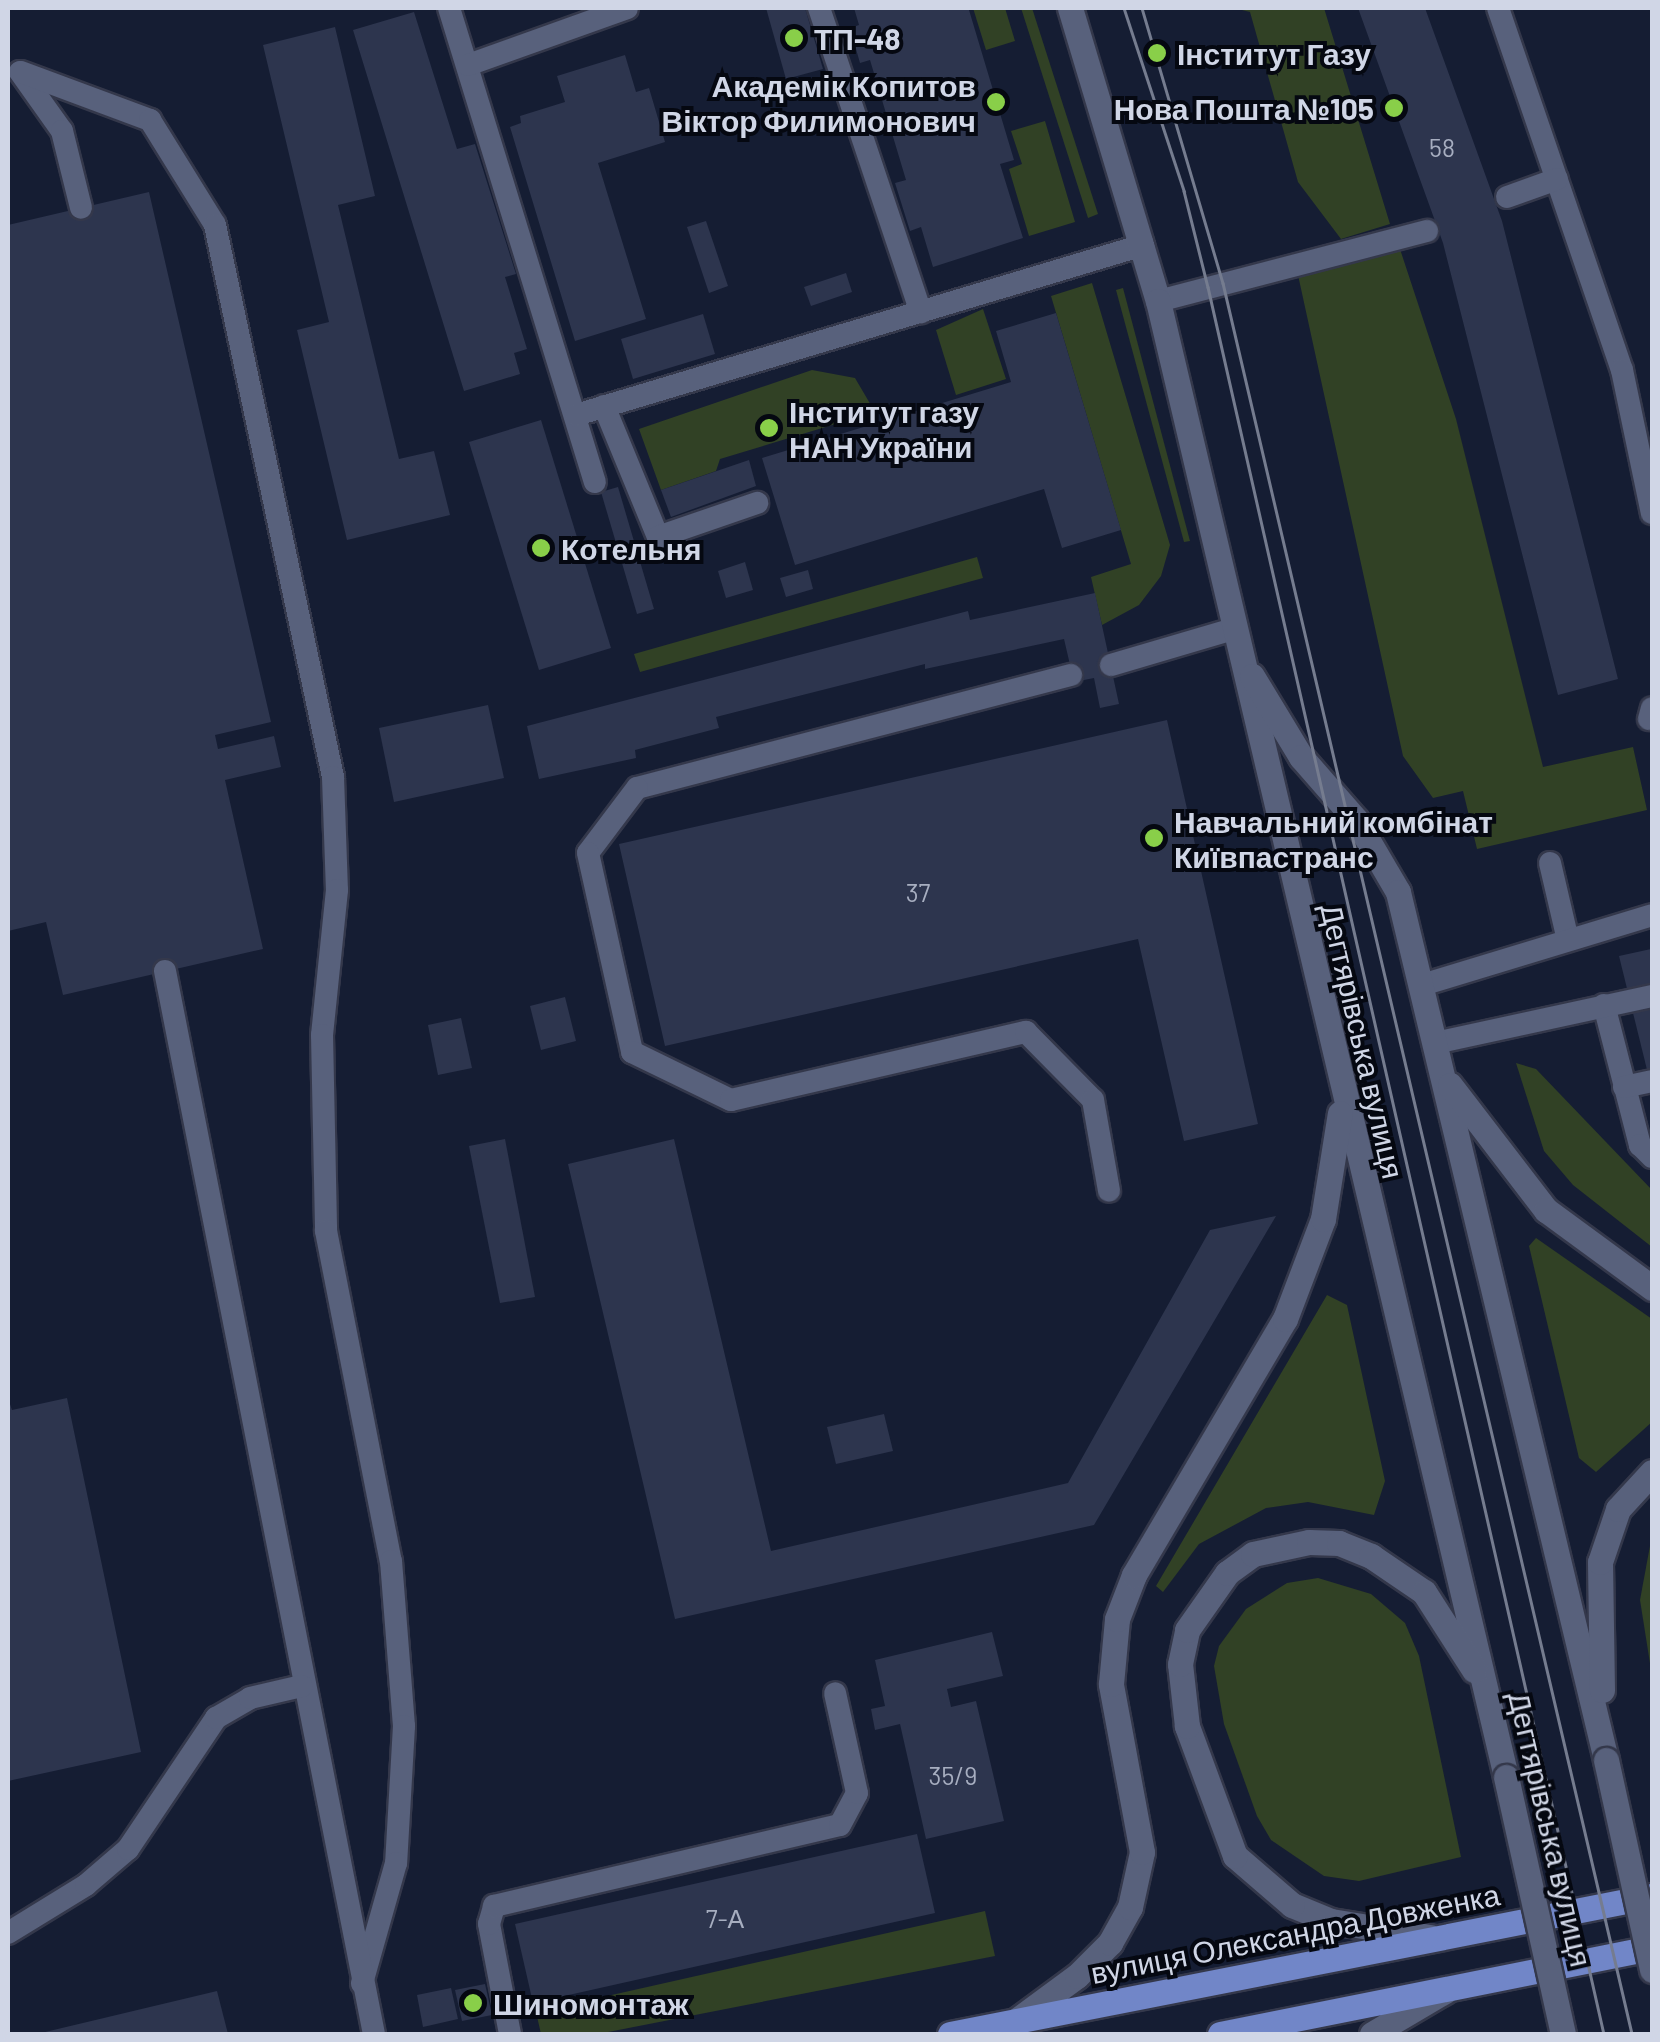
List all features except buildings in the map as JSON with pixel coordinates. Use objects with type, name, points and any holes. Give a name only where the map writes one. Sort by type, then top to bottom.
[{"type":"main road","name":"Дегтярівська вулиця","points":[[1070,8],[1158,301],[1342,1098],[1506,1776],[1563,2034]]},
{"type":"main road","points":[[1240,656],[1300,757],[1356,820],[1398,892],[1606,1760],[1652,1970]]},
{"type":"main road","points":[[1441,1072],[1546,1210],[1652,1288]]},
{"type":"main road","points":[[1017,2020],[1077,1976],[1110,1943],[1130,1907],[1142,1852],[1111,1684],[1117,1619],[1134,1574],[1285,1319],[1323,1220],[1342,1098]]},
{"type":"main road","points":[[1606,1760],[1600,1562],[1618,1510],[1652,1472]]},
{"type":"main road","points":[[1440,1939],[1331,1921],[1292,1905],[1258,1880],[1235,1856],[1212,1804],[1180,1698],[1180,1664],[1187,1630],[1228,1573],[1253,1554],[1282,1546],[1338,1542],[1390,1566],[1424,1592],[1486,1691]]},
{"type":"main road","name":"вулиця Олександра Довженка","points":[[950,2034],[1652,1896]]},
{"type":"main road","points":[[1220,2034],[1652,1948]]},
{"type":"main road","points":[[1372,2034],[1454,1986]]},
{"type":"lane","points":[[448,8],[595,482]]},
{"type":"lane","points":[[468,65],[626,8]]},
{"type":"lane","points":[[819,8],[921,312]]},
{"type":"lane","points":[[1498,8],[1622,370],[1652,513]]},
{"type":"lane","points":[[14,70],[62,131],[81,208]]},
{"type":"lane","points":[[14,70],[150,120],[215,224],[333,777],[337,890],[322,1034],[326,1231],[391,1561],[404,1726],[396,1863],[362,1983]]},
{"type":"lane","points":[[1507,196],[1557,179]]},
{"type":"lane","points":[[1158,301],[1426,230]]},
{"type":"lane","points":[[576,415],[1143,245]]},
{"type":"lane","points":[[604,406],[658,537],[757,503]]},
{"type":"lane","points":[[1110,665],[1232,629]]},
{"type":"lane","points":[[1072,674],[636,788],[588,853],[632,1052],[730,1100],[1026,1032],[1093,1100],[1110,1191]]},
{"type":"lane","points":[[1550,863],[1566,936]]},
{"type":"lane","points":[[1422,984],[1566,936],[1652,915]]},
{"type":"lane","points":[[165,971],[302,1686],[374,2034]]},
{"type":"lane","points":[[1434,1044],[1652,996]]},
{"type":"lane","points":[[1604,1005],[1640,1146],[1652,1157]]},
{"type":"lane","points":[[1624,1087],[1652,1081]]},
{"type":"lane","points":[[8,1933],[86,1885],[128,1850],[216,1718],[250,1698],[302,1686]]},
{"type":"lane","points":[[510,2034],[489,1924],[494,1906],[840,1825],[857,1793],[834,1694]]},
{"type":"green space","points":[[973,8],[1005,8],[1015,41],[986,50]]},
{"type":"green space","points":[[1021,8],[1032,8],[1098,214],[1088,218]]},
{"type":"green space","points":[[1234,8],[1324,8],[1390,224],[1341,239],[1298,182],[1250,12]]},
{"type":"green space","points":[[1045,121],[1075,222],[1029,236],[1009,169],[1022,164],[1011,131]]},
{"type":"green space","points":[[1399,246],[1456,419],[1543,767],[1633,747],[1647,810],[1477,849],[1463,791],[1433,798],[1403,756],[1298,275]]},
{"type":"green space","points":[[1092,283],[1170,545],[1161,576],[1139,605],[1102,625],[1091,577],[1131,564],[1051,296]]},
{"type":"green space","points":[[1123,288],[1190,541],[1184,542],[1116,290]]},
{"type":"green space","points":[[983,309],[1006,379],[956,395],[936,330]]},
{"type":"green space","points":[[812,370],[855,378],[875,412],[720,459],[716,471],[661,490],[639,429]]},
{"type":"green space","points":[[977,557],[983,578],[640,672],[634,654]]},
{"type":"green space","points":[[1516,1063],[1536,1069],[1652,1190],[1652,1247],[1573,1185],[1544,1151]]},
{"type":"green space","points":[[1536,1238],[1652,1319],[1652,1422],[1596,1472],[1579,1458],[1529,1246]]},
{"type":"green space","points":[[1327,1295],[1347,1305],[1385,1481],[1374,1515],[1308,1502],[1266,1508],[1199,1544],[1163,1592],[1156,1586]]},
{"type":"green space","points":[[1652,1535],[1652,1676],[1640,1600]]},
{"type":"green space","points":[[1318,1578],[1371,1594],[1405,1623],[1419,1656],[1461,1857],[1359,1881],[1324,1876],[1271,1840],[1257,1816],[1224,1724],[1214,1666],[1219,1646],[1246,1609],[1287,1583]]},
{"type":"green space","points":[[985,1911],[995,1956],[598,2034],[541,2034],[536,2012]]},
{"type":"tram line","points":[[1124,8],[1184,191],[1208,287],[1604,2034]]},
{"type":"tram line","points":[[1142,8],[1223,283],[1632,2034]]},
{"type":"place","name":"ТП-48","points":[[794,38]]},
{"type":"place","name":"Інститут Газу","points":[[1157,53]]},
{"type":"place","name":"Академік Копитов Віктор Филимонович","points":[[996,102]]},
{"type":"place","name":"Нова Пошта №105","points":[[1394,108]]},
{"type":"place","name":"Інститут газу НАН України","points":[[769,428]]},
{"type":"place","name":"Котельня","points":[[541,548]]},
{"type":"place","name":"Навчальний комбінат Київпастранс","points":[[1154,838]]},
{"type":"place","name":"Шиномонтаж","points":[[473,2003]]}]
